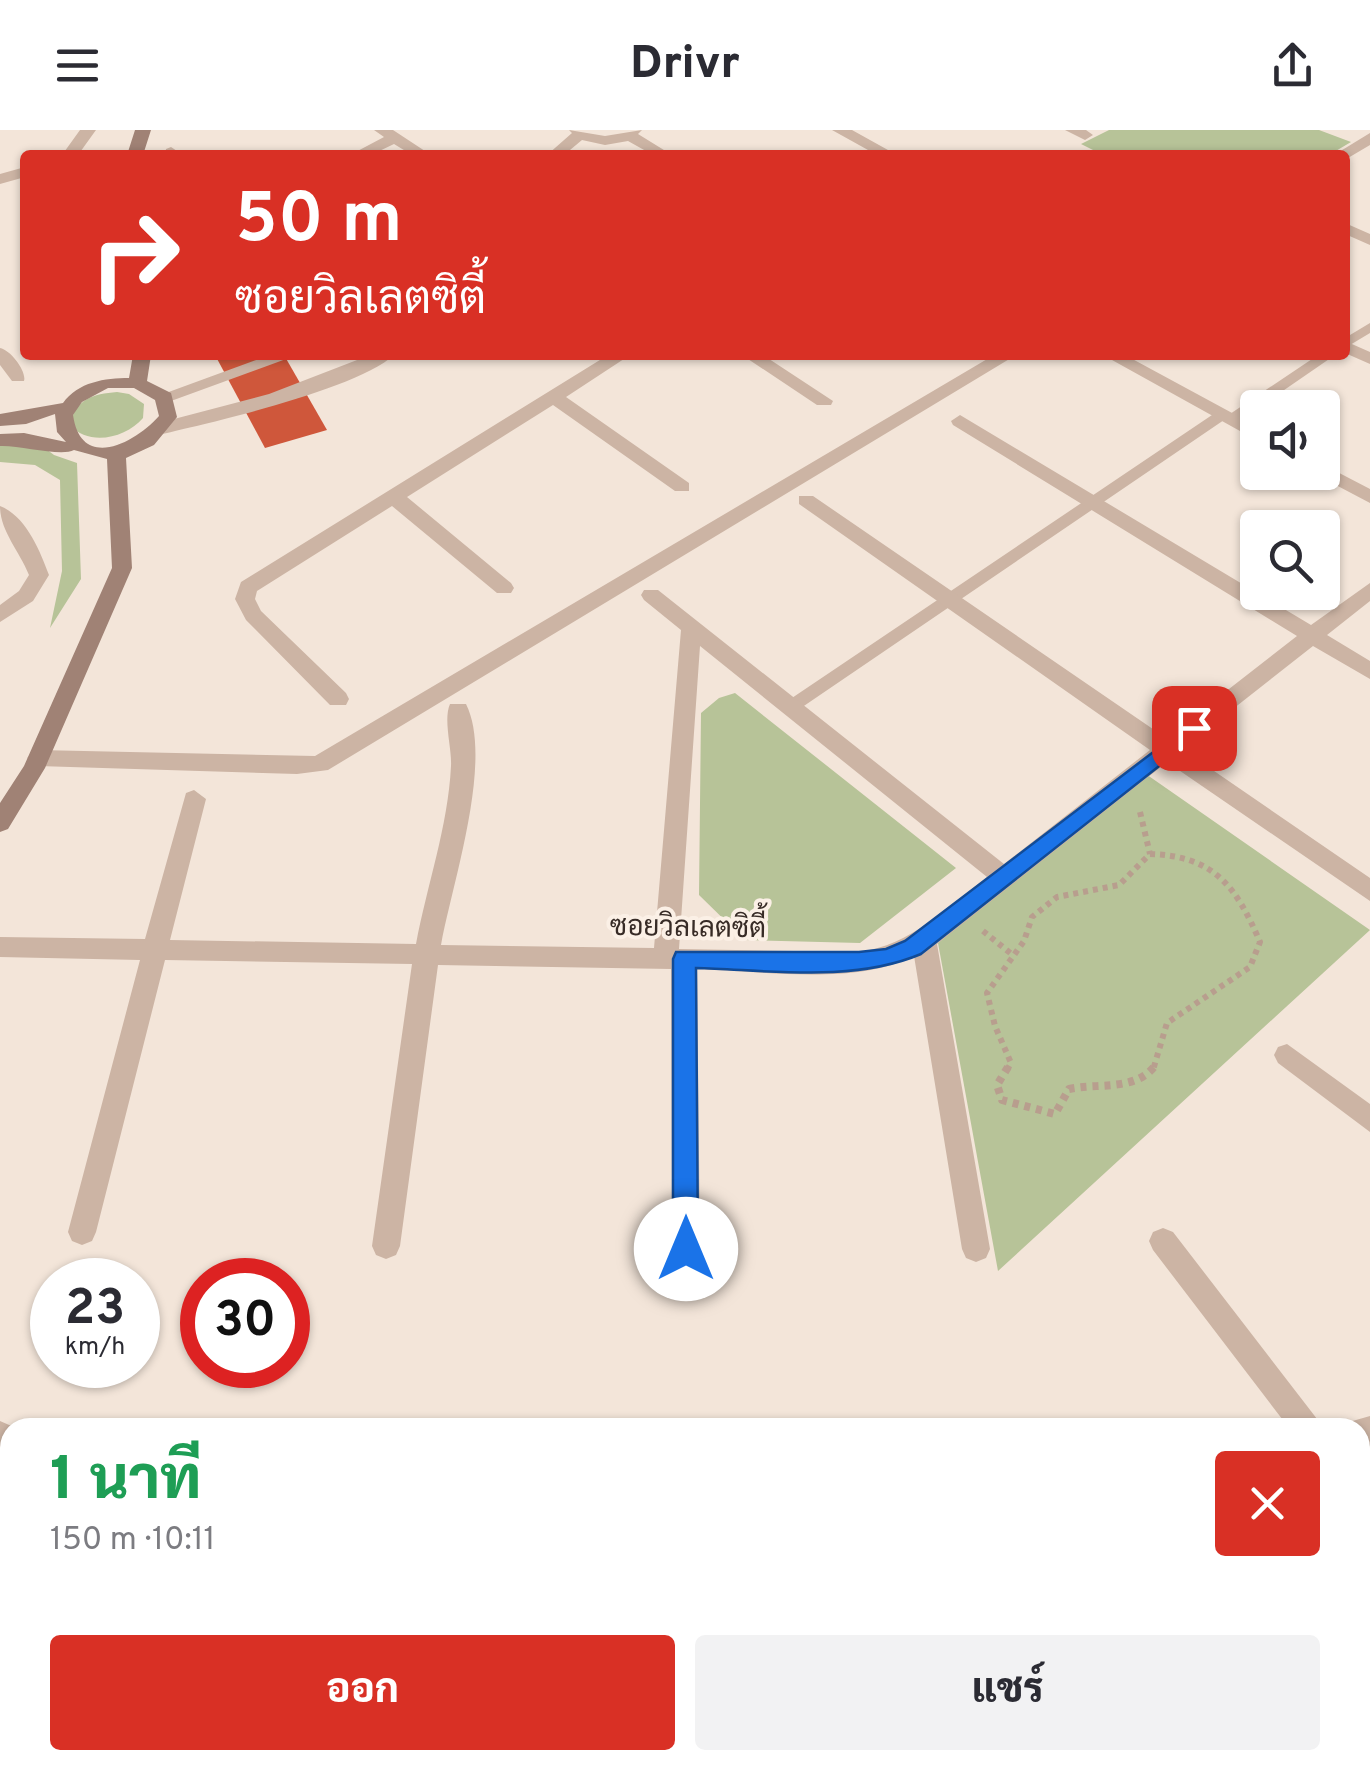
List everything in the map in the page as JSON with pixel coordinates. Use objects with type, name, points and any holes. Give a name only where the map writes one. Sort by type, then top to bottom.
[{"type":"street","points":[[840,130],[879,150]]},
{"type":"street","points":[[560,150],[578,132],[600,141]]},
{"type":"street","points":[[590,150],[600,141],[632,133],[657,150]]},
{"type":"street","points":[[365,150],[388,134],[415,150]]},
{"type":"street","points":[[0,353],[18,377]]},
{"type":"street","points":[[138,383],[141,360]]},
{"type":"street","points":[[0,420],[26,418],[57,407],[89,387],[138,383],[164,397],[273,360]]},
{"type":"street","points":[[337,360],[350,371]]},
{"type":"street","points":[[0,440],[24,439],[95,454],[116,452],[135,446],[162,428],[223,414],[374,360]]},
{"type":"street","points":[[338,698],[253,614],[245,599],[248,587],[613,360]]},
{"type":"street","points":[[759,360],[824,401]]},
{"type":"street","points":[[38,758],[320,764],[999,360]]},
{"type":"street","points":[[1121,360],[1240,426]]},
{"type":"street","points":[[162,428],[168,417],[164,397]]},
{"type":"street","points":[[554,397],[682,487]]},
{"type":"street","points":[[57,407],[48,424],[51,435],[66,448]]},
{"type":"street","points":[[960,421],[1370,671]]},
{"type":"street","points":[[0,823],[38,758],[122,568],[116,452]]},
{"type":"street","points":[[1340,480],[1370,497]]},
{"type":"street","points":[[394,497],[504,588]]},
{"type":"street","points":[[806,500],[1370,892]]},
{"type":"street","points":[[0,512],[27,544],[39,575],[26,596],[0,616]]},
{"type":"street","name":"ซอยวิลเลตซิตี้","points":[[0,947],[859,962],[888,958],[924,940],[1370,590]]},
{"type":"street","points":[[651,595],[1004,877]]},
{"type":"street","points":[[686,1249],[675,959],[691,630]]},
{"type":"street","points":[[386,1246],[426,954],[463,772],[465,736],[458,710]]},
{"type":"street","points":[[82,1232],[194,798]]},
{"type":"street","points":[[924,940],[976,1249]]},
{"type":"street","points":[[1287,1055],[1370,1120]]},
{"type":"street","points":[[1163,1241],[1301,1418]]},
{"type":"lane","points":[[789,708],[1092,502],[1320,360]]},
{"type":"path","points":[[1139,771],[1138,804],[1150,854]]},
{"type":"path","points":[[1171,853],[1208,864],[1229,886],[1249,914],[1260,942],[1250,967],[1167,1023],[1153,1071],[1128,1086],[1100,1082],[1069,1090],[1054,1114],[1002,1100],[997,1084],[1011,1063],[995,1026],[987,993],[1000,968],[1026,945],[1032,917],[1057,897],[1119,885],[1150,854],[1171,853]]},
{"type":"green space","points":[[1109,130],[1319,130],[1351,142],[1337,150],[1093,150],[1081,144]]},
{"type":"green space","points":[[117,392],[129,394],[144,404],[143,418],[136,425],[117,435],[97,438],[70,425],[76,409],[86,399]]},
{"type":"green space","points":[[33,439],[54,455],[77,463],[81,579],[50,628],[62,571],[60,480],[35,465],[0,462],[0,443]]},
{"type":"green space","points":[[735,693],[956,868],[860,943],[745,940],[699,895],[701,713],[719,698]]},
{"type":"green space","points":[[1143,772],[1370,930],[998,1271],[938,943]]},
{"type":"building","points":[[218,360],[287,360],[327,430],[265,448]]},
{"type":"route","points":[[686,1249],[684,959],[859,962],[888,958],[913,948],[1194,728]]}]
